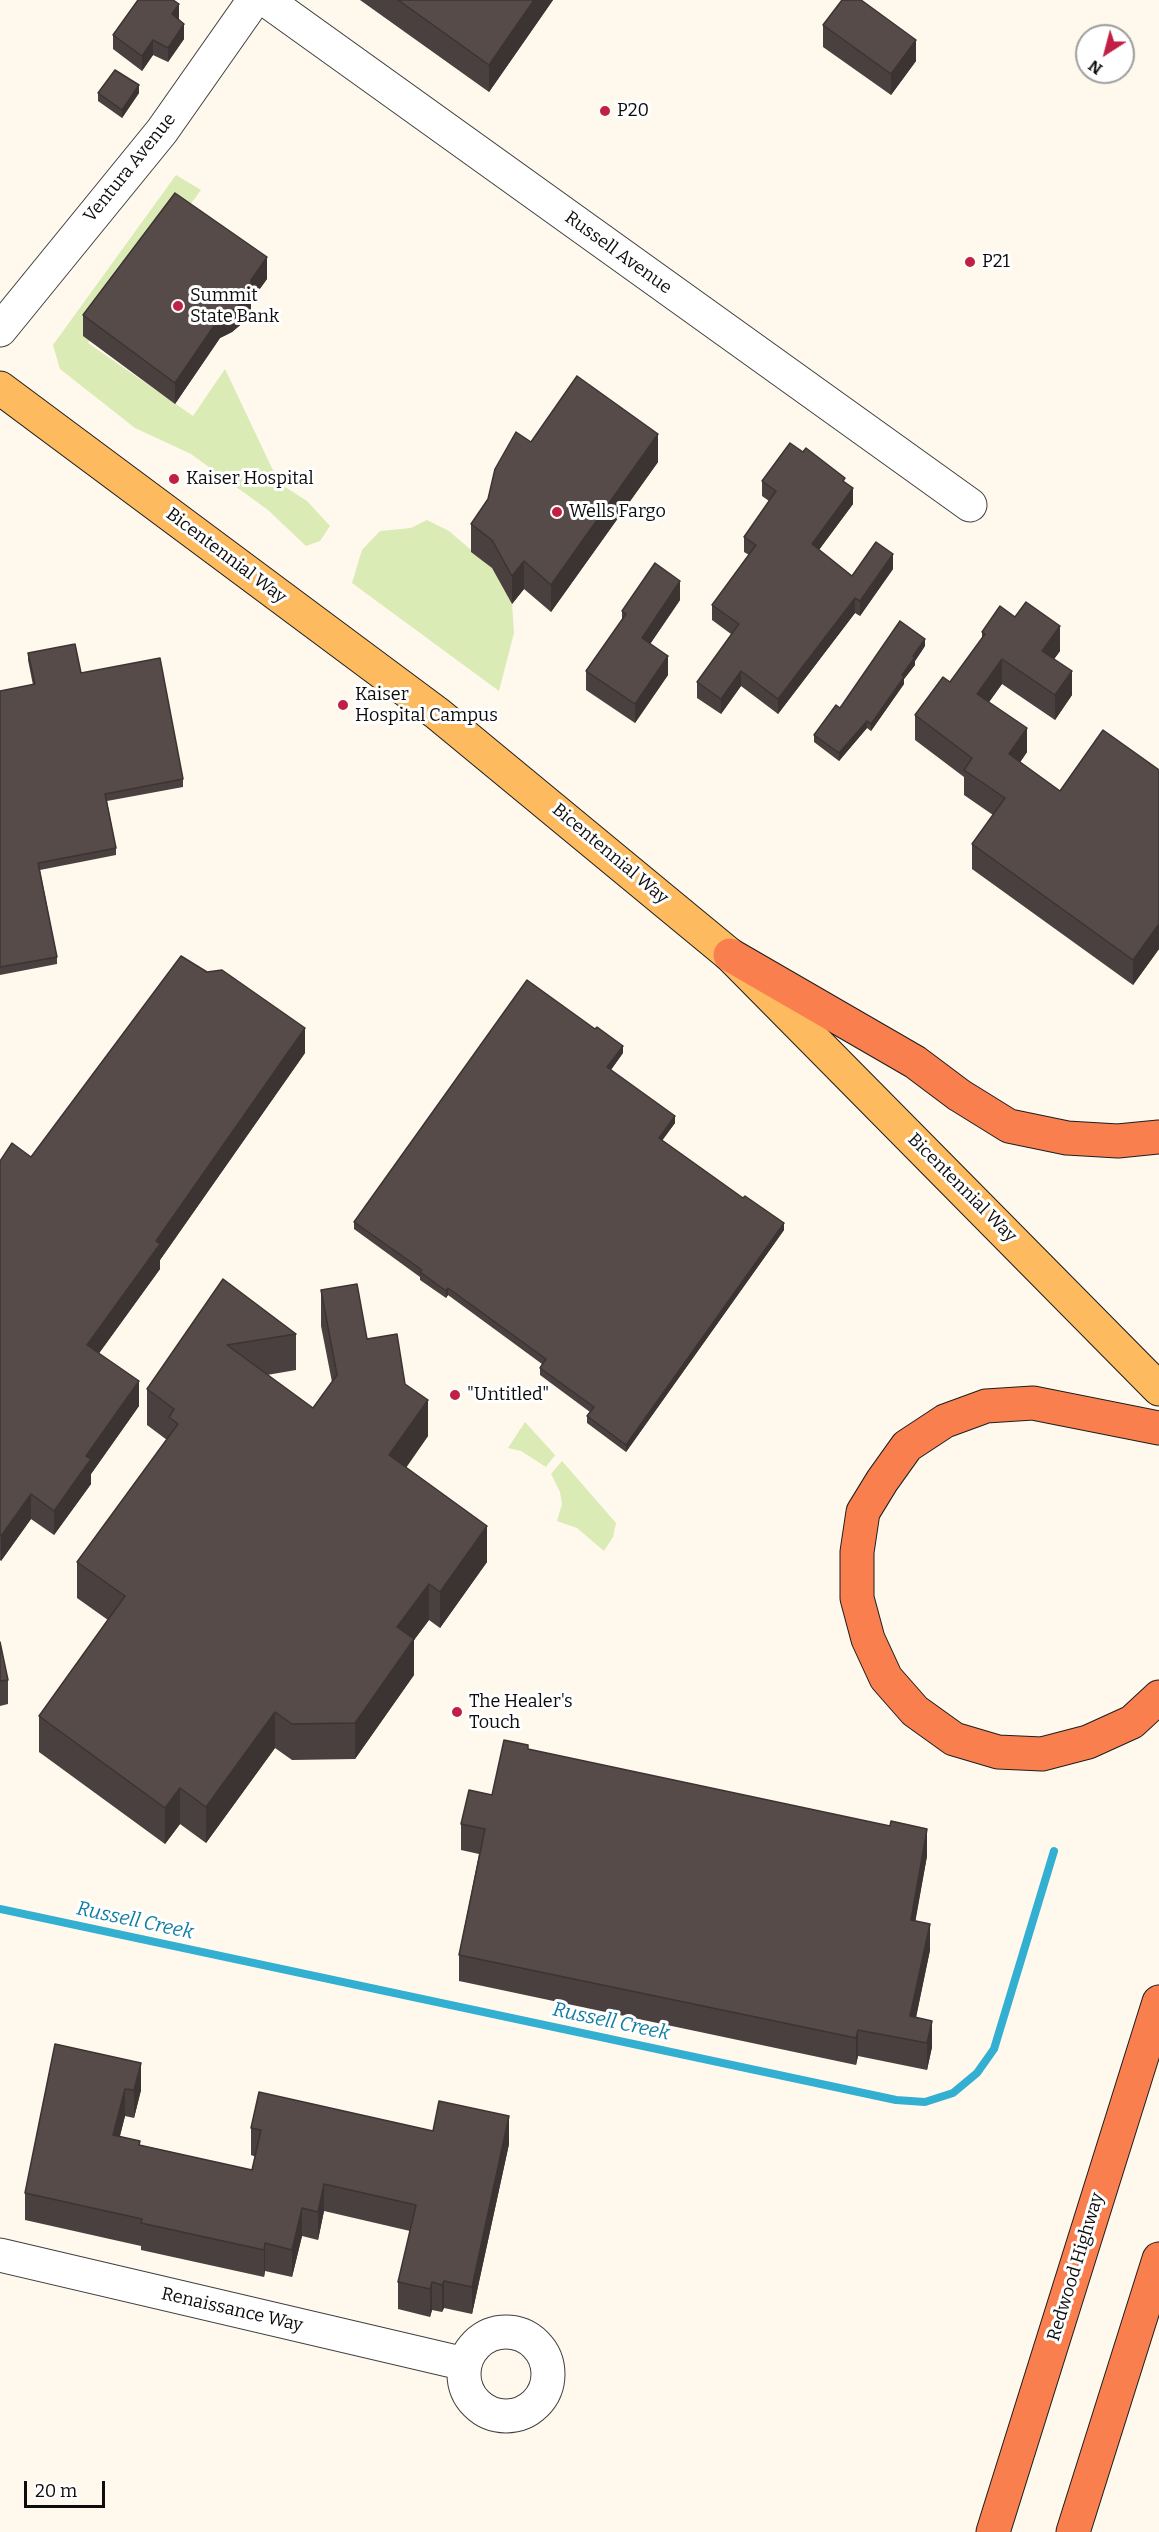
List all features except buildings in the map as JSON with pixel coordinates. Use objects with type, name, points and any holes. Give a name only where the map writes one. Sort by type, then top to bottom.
[{"type":"highway","points":[[730,955],[915,1062],[959,1095],[1009,1126],[1067,1138],[1118,1141],[1159,1137]]},
{"type":"highway","points":[[1159,1428],[1033,1403],[986,1406],[945,1421],[907,1446],[863,1512],[857,1552],[857,1598],[868,1640],[886,1678],[915,1711],[954,1739],[998,1752],[1042,1754],[1088,1742],[1132,1722],[1159,1697]]},
{"type":"highway","name":"Redwood Highway","points":[[993,2532],[1159,2002]]},
{"type":"highway","points":[[1073,2532],[1159,2259]]},
{"type":"main road","name":"Bicentennial Way","points":[[0,388],[438,714],[730,955],[1159,1389]]},
{"type":"street","name":"Ventura Avenue","points":[[0,330],[162,131],[254,0]]},
{"type":"street","name":"Russell Avenue","points":[[266,0],[970,505]]},
{"type":"street","name":"Renaissance Way","points":[[0,2255],[465,2364]]},
{"type":"green space","points":[[176,175],[201,190],[88,343],[193,416],[225,369],[279,483],[307,501],[330,526],[320,541],[306,546],[268,510],[191,454],[135,428],[60,369],[53,345]]},
{"type":"green space","points":[[427,520],[449,531],[492,568],[512,604],[514,633],[499,691],[352,583],[362,550],[380,531],[411,528]]},
{"type":"green space","points":[[525,1422],[555,1455],[546,1467],[521,1451],[508,1448]]},
{"type":"green space","points":[[562,1461],[616,1523],[613,1537],[604,1551],[577,1528],[557,1521],[562,1504],[560,1492],[551,1474]]},
{"type":"waterway","name":"Russell Creek","points":[[0,1909],[896,2100],[925,2102],[953,2093],[977,2073],[994,2049],[1054,1851]]},
{"type":"place","name":"P20","points":[[605,111]]},
{"type":"place","name":"P21","points":[[970,262]]},
{"type":"place","name":"Summit State Bank","points":[[178,306]]},
{"type":"place","name":"Kaiser Hospital","points":[[174,479]]},
{"type":"place","name":"Wells Fargo","points":[[557,512]]},
{"type":"place","name":"Kaiser Hospital Campus","points":[[343,705]]},
{"type":"place","name":"\"Untitled\"","points":[[455,1395]]},
{"type":"place","name":"The Healer's Touch","points":[[457,1712]]}]
